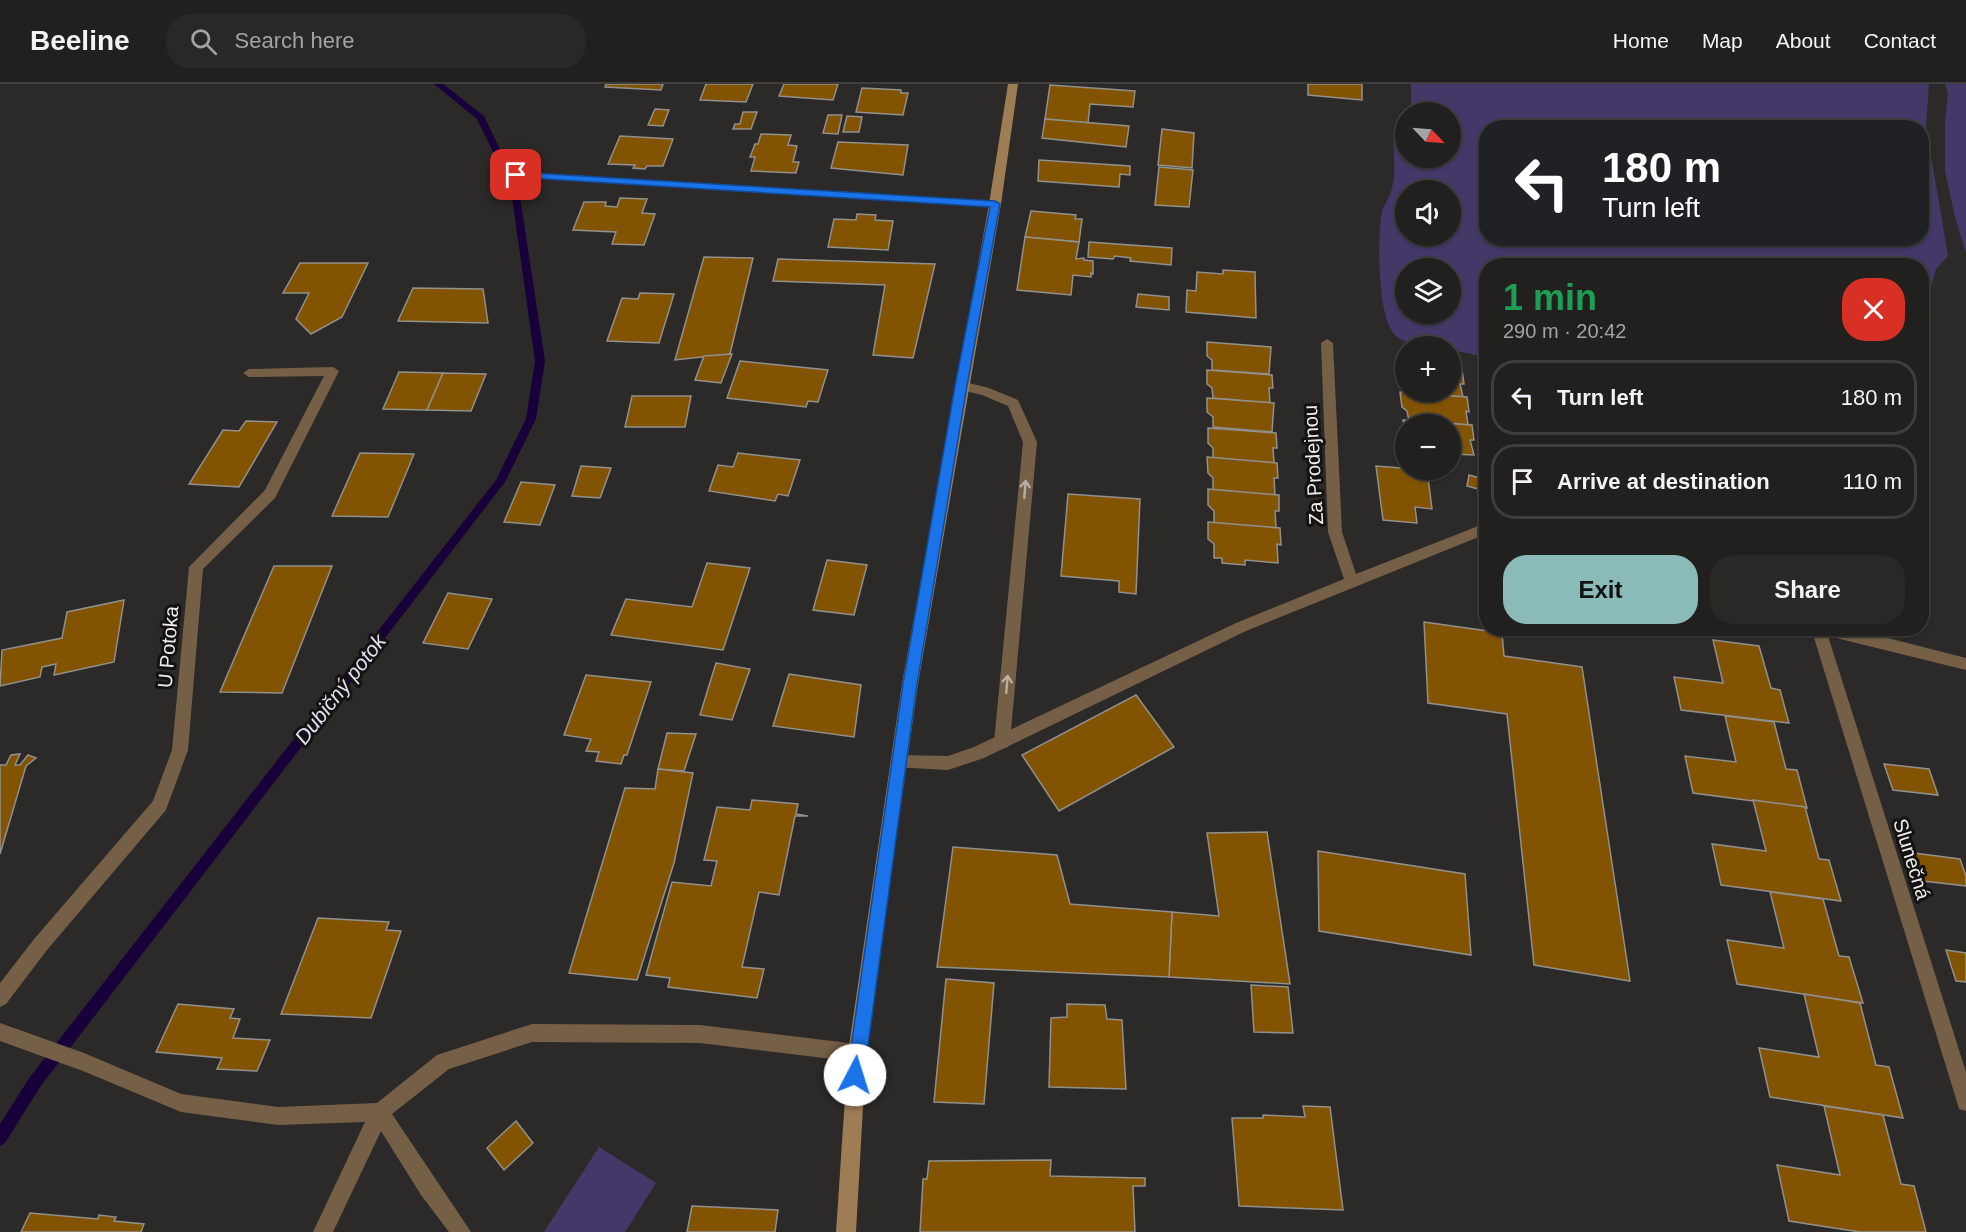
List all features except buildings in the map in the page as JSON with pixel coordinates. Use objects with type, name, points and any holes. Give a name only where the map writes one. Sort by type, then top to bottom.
[{"type":"main road","points":[[846,1232],[857,1053],[899,762],[961,386],[995,204],[1013,84]]},
{"type":"street","points":[[516,175],[995,204]]},
{"type":"street","name":"Za Prodejnou","points":[[1327,343],[1335,532],[1352,582]]},
{"type":"street","name":"U Potoka","points":[[0,998],[41,944],[160,805],[180,750],[196,567],[270,494],[333,371],[249,373]]},
{"type":"street","points":[[961,386],[985,391],[1013,403],[1030,442],[1002,742]]},
{"type":"street","points":[[899,762],[948,763],[1002,742],[1241,627],[1479,531]]},
{"type":"street","name":"Slunečná","points":[[1822,636],[1966,1102]]},
{"type":"street","name":"Slunečná","points":[[1852,636],[1966,664]]},
{"type":"street","points":[[0,1032],[84,1062],[181,1103],[278,1116],[380,1112]]},
{"type":"street","points":[[323,1232],[380,1112],[444,1062],[532,1033],[700,1034],[857,1053]]},
{"type":"street","points":[[380,1112],[428,1188],[461,1232]]},
{"type":"shaded area","points":[[1411,84],[1929,84],[1926,120],[1479,120],[1479,246],[1929,246],[1929,144],[1948,256],[1936,269],[1929,294],[1929,258],[1479,258],[1479,356],[1461,352],[1461,336],[1396,336],[1390,329],[1382,299],[1379,244],[1381,217],[1393,182],[1393,142],[1395,139],[1395,168],[1461,168],[1461,102],[1411,102]]},
{"type":"shaded area","points":[[1945,84],[1966,84],[1966,253],[1945,171],[1945,120],[1948,93]]},
{"type":"shaded area","points":[[599,1147],[656,1183],[625,1232],[544,1232]]},
{"type":"waterway","name":"Dubičný potok","points":[[438,84],[481,118],[502,162]]},
{"type":"waterway","name":"Dubičný potok","points":[[0,1138],[35,1082],[500,482],[531,419],[540,361],[515,190]]},
{"type":"route","points":[[516,175],[995,204],[910,684],[855,1075]]}]
